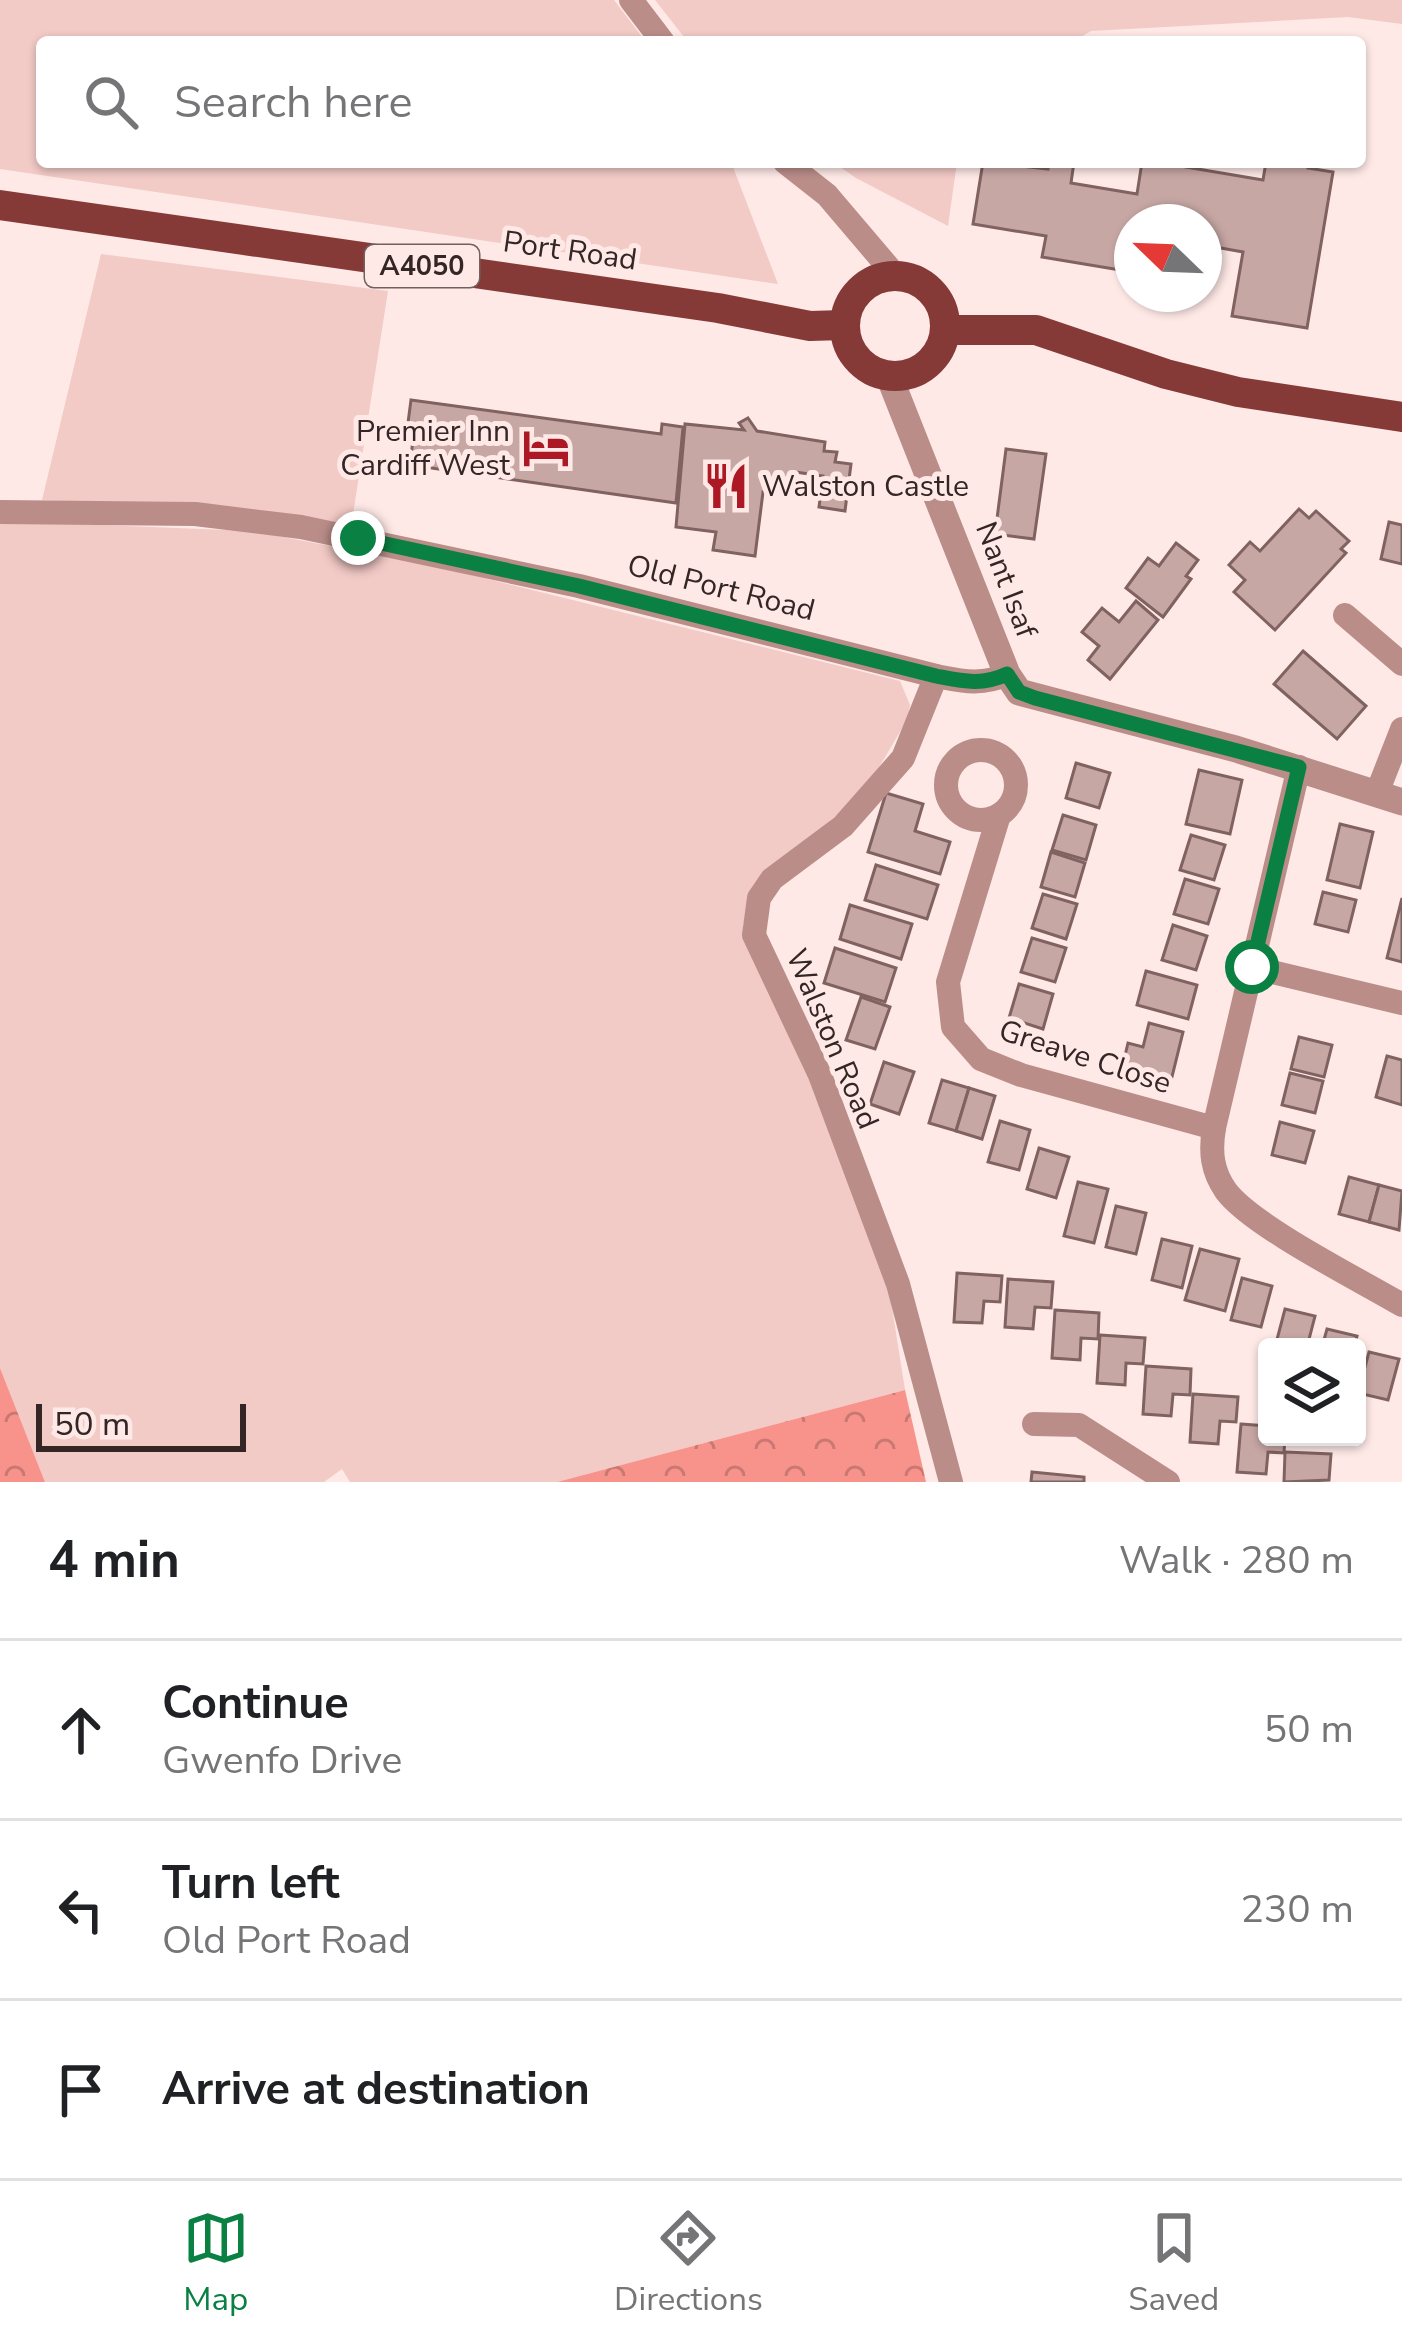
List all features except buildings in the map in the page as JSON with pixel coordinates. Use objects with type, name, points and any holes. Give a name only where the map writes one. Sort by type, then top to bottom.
[{"type":"main road","name":"Port Road","points":[[0,205],[718,308],[810,326],[844,325]]},
{"type":"main road","points":[[895,275],[927,288],[938,301],[945,331],[930,362],[916,372],[889,376],[859,361],[844,325],[856,293],[870,282],[895,275]]},
{"type":"main road","points":[[945,331],[1036,330],[1208,385],[1402,417]]},
{"type":"street","points":[[631,0],[658,36]]},
{"type":"street","points":[[793,168],[827,195],[895,275]]},
{"type":"street","name":"Nant Isaf","points":[[889,376],[1007,674]]},
{"type":"street","name":"Old Port Road","points":[[0,512],[195,514],[301,527],[579,586],[936,676],[975,683],[1007,674]]},
{"type":"street","points":[[1345,615],[1402,664]]},
{"type":"street","points":[[1007,674],[1019,692],[1035,698],[1299,767],[1389,797],[1402,729]]},
{"type":"street","name":"Walston Road","points":[[936,676],[903,758],[843,826],[772,879],[753,916],[754,935],[820,1075],[898,1284],[950,1482]]},
{"type":"street","points":[[1299,767],[1211,1156],[1217,1175],[1241,1207],[1402,1305]]},
{"type":"street","name":"Greave Close","points":[[999,815],[948,982],[953,1027],[981,1060],[1214,1128]]},
{"type":"street","points":[[1252,967],[1402,1003]]},
{"type":"street","points":[[1034,1424],[1079,1425],[1168,1482]]},
{"type":"shaded area","points":[[0,0],[614,0],[641,36],[36,36],[36,168],[733,168],[778,284],[0,169]]},
{"type":"shaded area","points":[[655,0],[1402,0],[1402,24],[1348,17],[1091,31],[1082,36],[683,36]]},
{"type":"shaded area","points":[[842,168],[956,168],[948,226]]},
{"type":"shaded area","points":[[101,254],[388,291],[351,527],[240,509],[42,500]]},
{"type":"shaded area","points":[[0,521],[252,531],[431,565],[900,681],[910,705],[907,720],[868,786],[749,897],[743,926],[746,943],[782,1009],[887,1276],[905,1390],[557,1482],[350,1482],[342,1469],[324,1482],[45,1482],[0,1368]]},
{"type":"green space","points":[[0,1368],[45,1482],[0,1482]]},
{"type":"green space","points":[[905,1390],[926,1482],[557,1482]]},
{"type":"place","name":"Premier Inn Cardiff West","points":[[546,448]]},
{"type":"place","name":"Walston Castle","points":[[726,486]]},
{"type":"route","points":[[358,538],[579,586],[936,676],[975,683],[1007,674],[1019,692],[1035,698],[1299,767],[1252,967]]}]
